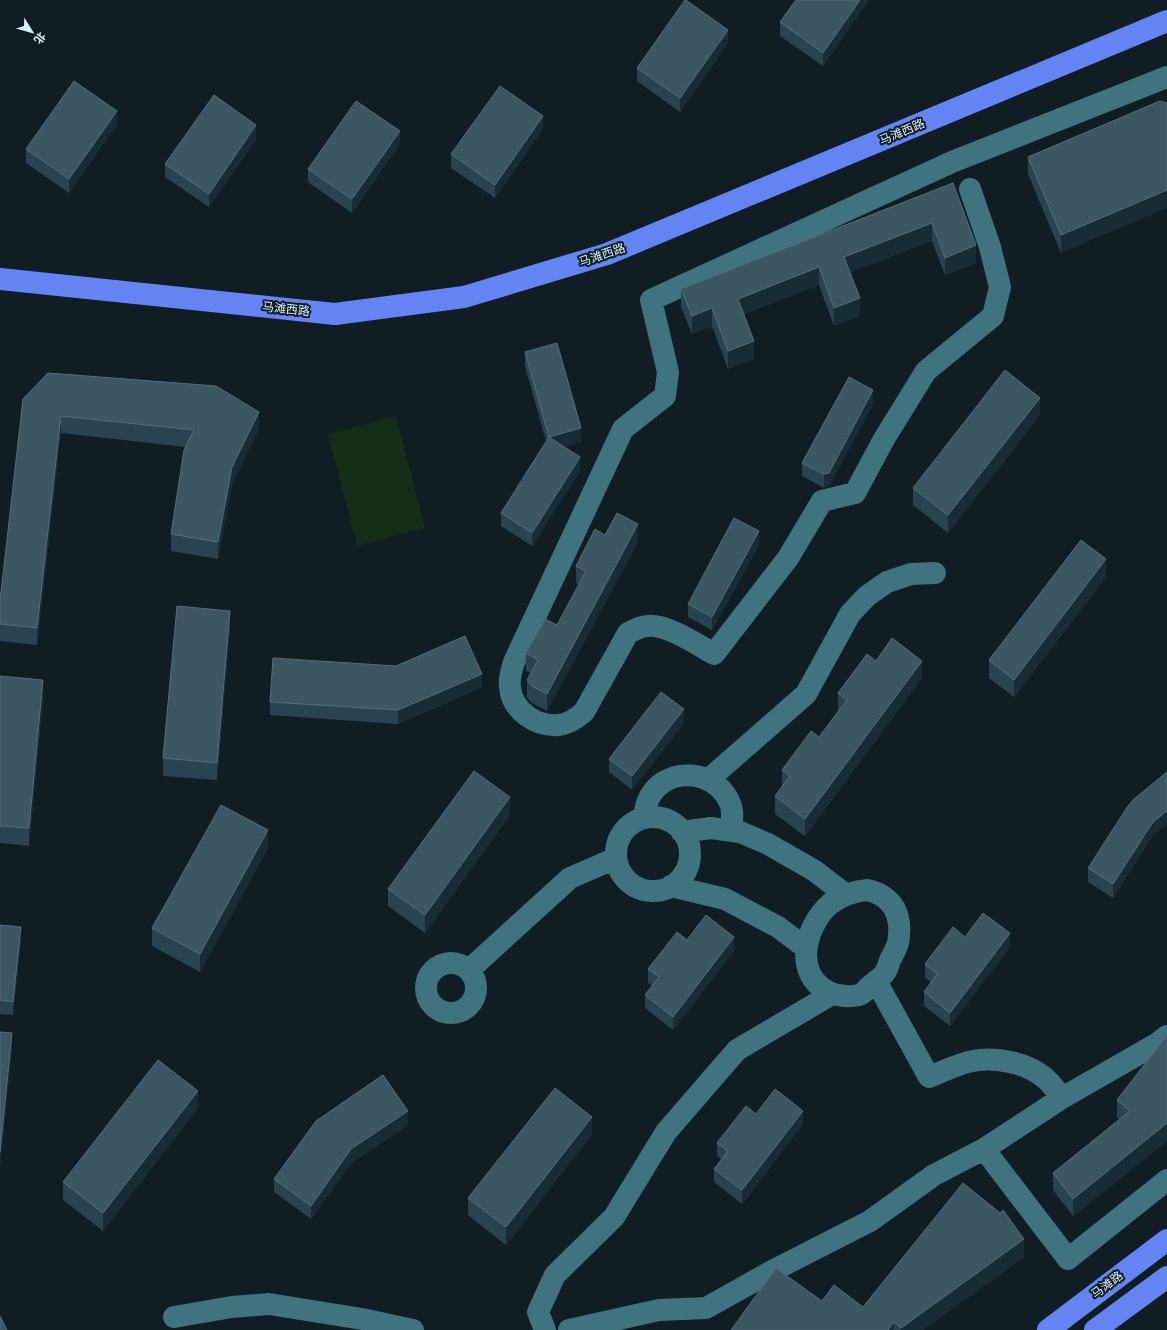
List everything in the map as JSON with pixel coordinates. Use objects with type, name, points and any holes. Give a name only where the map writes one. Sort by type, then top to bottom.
[{"type":"main road","name":"马滩西路","points":[[0,279],[335,314],[464,297],[607,254],[1167,21]]},
{"type":"main road","name":"马滩路","points":[[1048,1330],[1167,1240]]},
{"type":"main road","points":[[1099,1329],[1167,1277]]},
{"type":"street","points":[[970,189],[990,247],[1000,287],[993,316],[926,371],[884,439],[855,493],[822,502],[788,558],[714,654],[661,627],[649,626],[638,628],[628,633],[584,712],[579,716],[560,725],[547,725],[534,721],[522,713],[514,702],[510,689],[510,676],[514,662],[623,429],[664,396],[668,372],[651,300],[952,162],[1167,77]]},
{"type":"street","points":[[709,780],[806,694],[850,614],[867,596],[887,582],[911,574],[935,573]]},
{"type":"street","points":[[644,818],[647,803],[655,790],[666,780],[680,775],[695,775],[709,780],[721,789],[729,801],[733,816],[731,831]]},
{"type":"street","points":[[654,817],[665,819],[674,824],[682,832],[687,841],[689,861],[679,880],[671,886],[661,890],[650,891],[640,889],[623,877],[618,868],[616,847],[626,828],[634,822],[644,818],[654,817]]},
{"type":"street","points":[[682,832],[711,828],[740,832],[768,844],[815,871],[846,895]]},
{"type":"street","points":[[469,970],[570,878],[616,858]]},
{"type":"street","points":[[671,886],[725,899],[778,927],[806,948]]},
{"type":"street","points":[[867,890],[877,892],[887,898],[894,906],[898,917],[899,928],[898,944],[884,974],[860,995],[846,996],[832,994],[820,986],[812,976],[807,962],[806,948],[810,931],[819,916],[831,904],[846,895],[856,891],[867,890]]},
{"type":"street","points":[[876,981],[929,1077],[972,1061],[1000,1060],[1026,1067],[1040,1074],[1052,1085],[1062,1098]]},
{"type":"street","points":[[545,1330],[538,1312],[554,1275],[614,1217],[666,1132],[737,1050],[832,994]]},
{"type":"street","points":[[569,1330],[659,1310],[706,1308],[774,1270],[870,1221],[934,1175],[984,1149],[1062,1098],[1158,1043],[1167,1036]]},
{"type":"street","points":[[984,1149],[1068,1260],[1167,1180]]},
{"type":"street","points":[[174,1317],[232,1307],[269,1304],[362,1319],[412,1330]]},
{"type":"green space","points":[[396,416],[425,528],[357,546],[328,434]]},
{"type":"building","points":[[685,0],[728,30],[680,98],[637,68]]},
{"type":"building","points":[[796,0],[860,0],[823,53],[780,22]]},
{"type":"building","points":[[74,81],[117,111],[69,179],[26,149]]},
{"type":"building","points":[[500,86],[543,116],[495,185],[451,154]]},
{"type":"building","points":[[214,95],[256,125],[209,194],[165,164]]},
{"type":"building","points":[[356,101],[400,131],[352,199],[308,169]]},
{"type":"building","points":[[1160,101],[1167,103],[1167,190],[1061,235],[1028,157]]},
{"type":"building","points":[[953,183],[976,245],[945,258],[932,223],[844,257],[860,298],[834,308],[819,267],[738,299],[754,341],[728,351],[712,308],[692,316],[681,289]]},
{"type":"building","points":[[557,343],[581,428],[549,437],[525,352]]},
{"type":"building","points":[[1005,370],[1040,398],[948,515],[913,488]]},
{"type":"building","points":[[48,373],[216,386],[259,412],[232,467],[218,542],[171,534],[184,450],[194,430],[61,416],[37,628],[0,624],[0,601],[23,399]]},
{"type":"building","points":[[849,377],[873,390],[829,473],[824,474],[802,463]]},
{"type":"building","points":[[549,437],[580,457],[532,533],[501,513]]},
{"type":"building","points":[[617,513],[638,524],[547,694],[532,686],[527,680],[538,660],[526,653],[545,619],[557,625],[586,571],[576,566],[595,529],[605,535]]},
{"type":"building","points":[[734,518],[759,531],[712,617],[688,604]]},
{"type":"building","points":[[1081,540],[1106,559],[1014,680],[989,660]]},
{"type":"building","points":[[177,606],[230,611],[217,763],[163,758]]},
{"type":"building","points":[[465,636],[482,674],[398,710],[270,702],[273,658],[396,666]]},
{"type":"building","points":[[892,638],[922,661],[805,819],[775,796],[790,776],[782,770],[811,731],[819,737],[847,700],[838,693],[867,654],[876,661]]},
{"type":"building","points":[[0,676],[43,680],[29,828],[0,826]]},
{"type":"building","points":[[661,692],[684,709],[632,776],[609,759]]},
{"type":"building","points":[[474,771],[510,797],[425,915],[388,889]]},
{"type":"building","points":[[1167,772],[1167,811],[1153,822],[1113,884],[1088,868],[1128,806],[1134,799]]},
{"type":"building","points":[[221,805],[268,830],[200,954],[152,928]]},
{"type":"building","points":[[983,913],[1010,933],[950,1013],[924,992],[937,974],[925,964],[953,927],[965,937]]},
{"type":"building","points":[[706,915],[734,937],[673,1017],[645,995],[659,977],[648,969],[677,932],[687,940]]},
{"type":"building","points":[[0,925],[21,927],[13,1002],[0,1000]]},
{"type":"building","points":[[0,1032],[12,1033],[0,1152]]},
{"type":"building","points":[[1165,1038],[1167,1039],[1167,1123],[1073,1199],[1053,1173],[1130,1111],[1117,1100]]},
{"type":"building","points":[[158,1060],[198,1091],[103,1213],[63,1182]]},
{"type":"building","points":[[383,1075],[408,1111],[351,1149],[311,1206],[274,1179],[316,1121]]},
{"type":"building","points":[[555,1088],[592,1117],[506,1227],[468,1198]]},
{"type":"building","points":[[775,1089],[803,1111],[742,1190],[714,1169],[728,1151],[717,1143],[746,1106],[756,1114]]},
{"type":"building","points":[[963,1183],[1000,1213],[1003,1210],[1024,1239],[901,1328],[894,1322],[888,1330],[731,1330],[776,1268],[822,1301],[834,1285],[863,1307]]},
{"type":"building","points":[[0,1316],[7,1330],[0,1330]]}]
